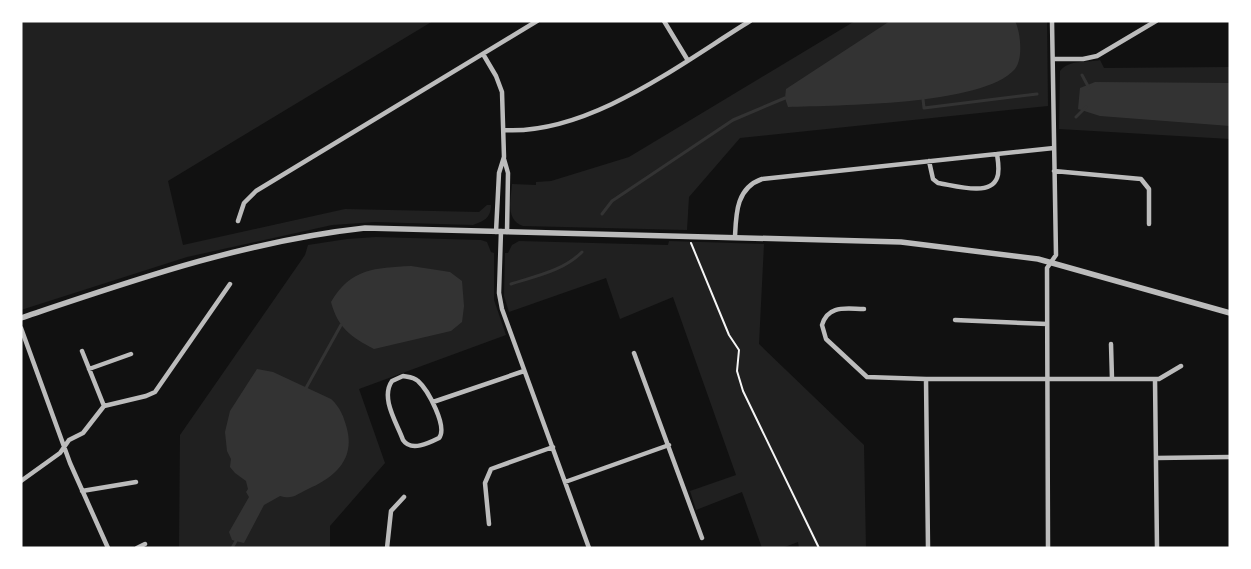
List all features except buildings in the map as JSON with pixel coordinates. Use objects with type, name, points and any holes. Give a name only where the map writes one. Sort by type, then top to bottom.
[{"type":"street","points":[[238,221],[244,203],[256,191],[537,21]]},
{"type":"street","points":[[664,21],[687,60]]},
{"type":"street","points":[[504,130],[536,130],[612,105],[750,21]]},
{"type":"street","points":[[1048,548],[1047,268],[1056,255],[1052,21]]},
{"type":"street","points":[[1053,59],[1083,59],[1097,56],[1156,21]]},
{"type":"street","points":[[483,54],[496,76],[502,92],[504,157],[508,173],[501,232]]},
{"type":"street","points":[[735,237],[737,205],[759,180],[1054,148]]},
{"type":"street","points":[[929,161],[934,179],[938,183],[981,189],[992,185],[997,178],[997,154]]},
{"type":"street","points":[[504,157],[499,173],[501,232],[500,299],[524,371],[589,548]]},
{"type":"street","points":[[1054,171],[1141,179],[1149,189],[1149,224]]},
{"type":"street","points":[[21,318],[194,261],[328,232],[365,228],[901,242],[1038,259],[1230,313]]},
{"type":"street","points":[[21,481],[60,453],[69,440],[83,433],[104,406],[155,392],[230,284]]},
{"type":"street","points":[[864,310],[839,308],[830,312],[822,324],[826,340],[867,377],[926,379],[1155,378],[1166,377],[1181,366]]},
{"type":"street","points":[[955,320],[1047,324]]},
{"type":"street","points":[[21,328],[64,447],[108,548]]},
{"type":"street","points":[[1111,344],[1112,378]]},
{"type":"street","points":[[82,351],[104,406]]},
{"type":"street","points":[[634,353],[702,538]]},
{"type":"street","points":[[89,369],[131,354]]},
{"type":"street","points":[[433,402],[524,371]]},
{"type":"street","points":[[410,377],[423,386],[433,402],[443,428],[442,435],[431,442],[418,446],[406,444],[388,398],[389,385],[397,378],[410,377]]},
{"type":"street","points":[[1155,378],[1157,548]]},
{"type":"street","points":[[926,379],[928,548]]},
{"type":"street","points":[[566,482],[669,445]]},
{"type":"street","points":[[489,524],[485,483],[491,469],[553,447]]},
{"type":"street","points":[[1156,458],[1230,457]]},
{"type":"street","points":[[82,491],[136,482]]},
{"type":"street","points":[[387,548],[391,511],[404,497]]},
{"type":"street","points":[[137,548],[146,544]]},
{"type":"path","points":[[691,244],[730,335],[739,350],[736,371],[743,391],[819,548]]},
{"type":"shaded area","points":[[21,21],[433,21],[168,181],[183,245],[345,209],[479,212],[487,205],[491,205],[490,213],[484,220],[473,225],[375,222],[332,225],[187,257],[21,310]]},
{"type":"shaded area","points":[[855,21],[1047,21],[1048,106],[740,138],[689,197],[687,230],[523,226],[517,223],[511,214],[512,184],[536,185],[536,182],[551,181],[629,157]]},
{"type":"shaded area","points":[[890,21],[1015,21],[1019,32],[1020,46],[1018,65],[998,81],[973,90],[942,97],[872,104],[788,107],[785,98],[786,89]]},
{"type":"shaded area","points":[[1100,60],[1104,68],[1230,67],[1230,139],[1059,129],[1060,71],[1073,63]]},
{"type":"shaded area","points":[[1095,82],[1230,83],[1230,126],[1100,116],[1078,109],[1080,88]]},
{"type":"shaded area","points":[[376,237],[481,240],[487,242],[491,252],[494,253],[494,300],[506,335],[359,389],[385,463],[330,526],[330,548],[179,548],[180,435],[305,255],[308,245]]},
{"type":"shaded area","points":[[519,241],[668,245],[669,241],[764,244],[759,344],[864,445],[866,548],[799,548],[798,542],[782,548],[762,548],[742,492],[696,510],[690,491],[736,475],[673,297],[620,319],[606,278],[509,312],[504,296],[505,253],[508,253],[512,245]]},
{"type":"shaded area","points":[[411,266],[450,272],[462,281],[464,306],[462,322],[451,331],[374,349],[352,336],[337,319],[331,302],[339,291],[347,282],[365,272],[375,269]]},
{"type":"shaded area","points":[[257,369],[273,372],[331,399],[343,416],[349,440],[345,459],[334,473],[317,485],[295,496],[280,496],[264,505],[244,543],[232,540],[229,532],[249,497],[246,492],[248,489],[246,481],[230,467],[231,459],[227,451],[225,432],[230,411]]},
{"type":"waterway","points":[[1082,75],[1089,88]]},
{"type":"waterway","points":[[923,99],[924,108],[1037,94]]},
{"type":"waterway","points":[[602,214],[612,201],[733,120],[785,98]]},
{"type":"waterway","points":[[1076,117],[1086,107]]},
{"type":"waterway","points":[[511,284],[558,268],[575,259],[582,252]]},
{"type":"waterway","points":[[306,388],[341,325]]},
{"type":"waterway","points":[[232,548],[236,541]]}]
